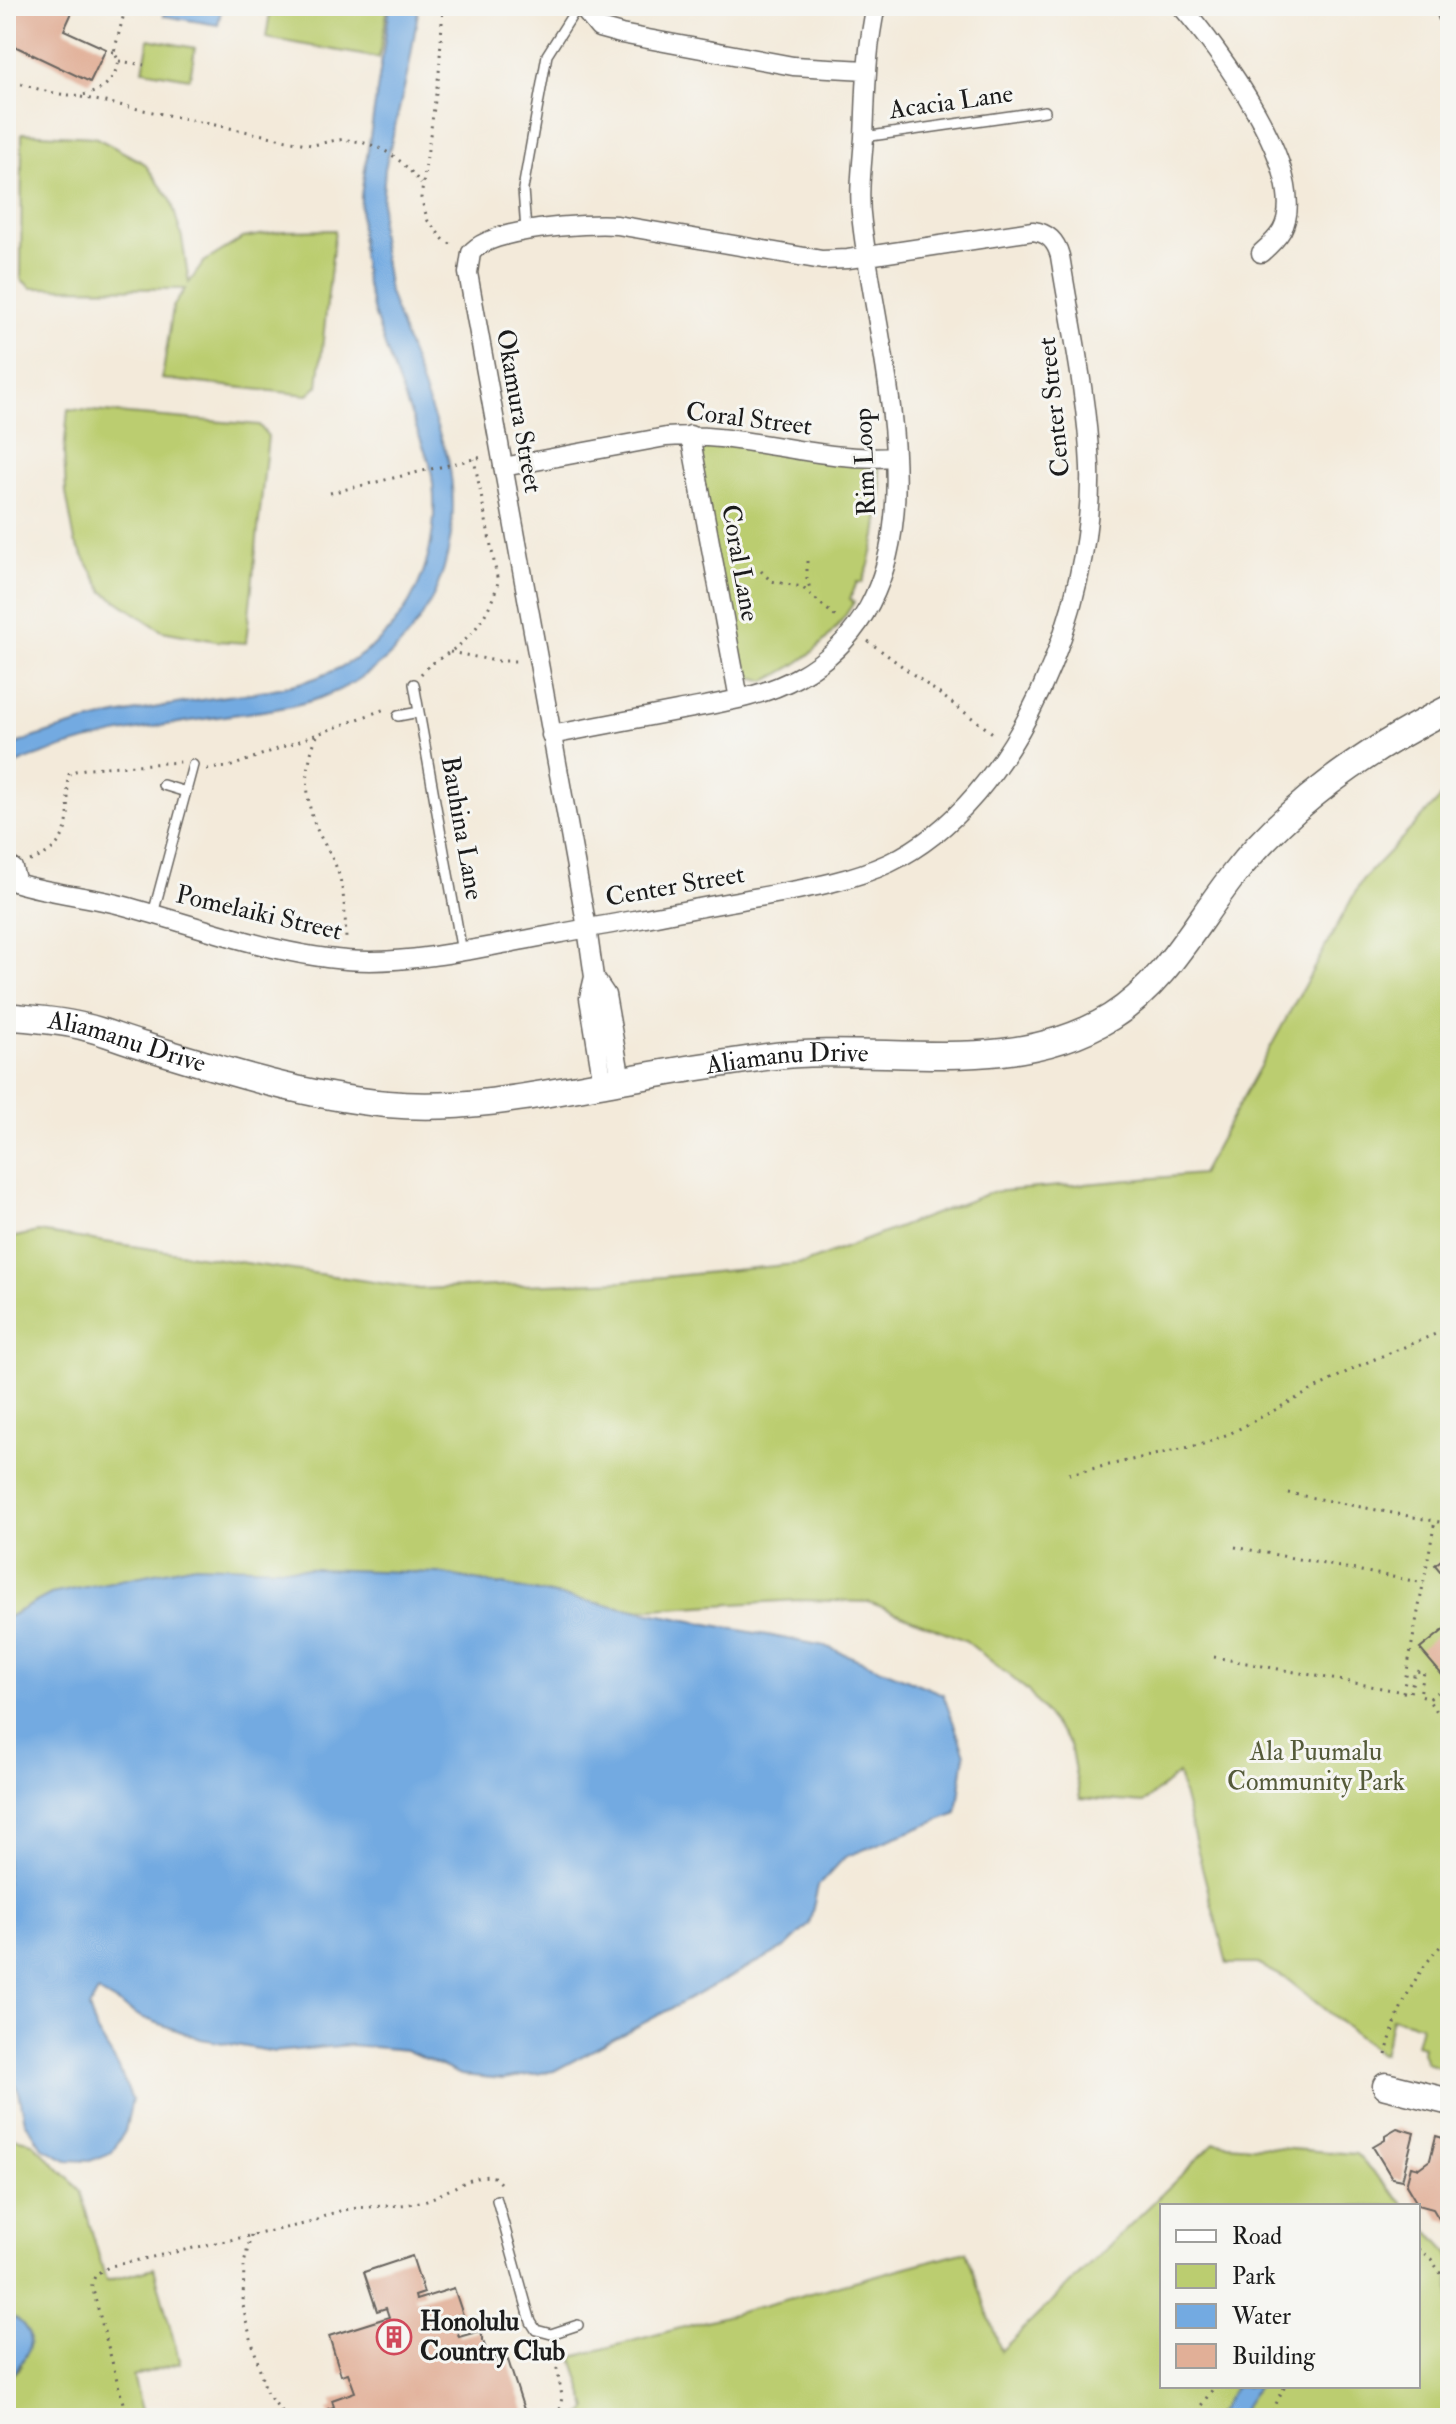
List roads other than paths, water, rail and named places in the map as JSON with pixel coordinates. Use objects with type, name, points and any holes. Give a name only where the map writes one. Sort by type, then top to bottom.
[{"type":"street","points":[[579,6],[599,28],[621,34],[793,66],[866,70]]},
{"type":"street","name":"Rim Loop","points":[[551,735],[767,691],[799,677],[828,657],[854,630],[873,598],[892,537],[898,491],[893,423],[861,220],[866,70],[876,6]]},
{"type":"street","points":[[1181,6],[1220,53],[1261,120],[1278,159],[1287,199],[1286,219],[1283,229],[1261,253]]},
{"type":"street","points":[[1444,6],[1450,23]]},
{"type":"street","name":"Okamura Street","points":[[612,1082],[606,995],[594,977],[551,735],[495,461],[467,266],[471,253],[480,243],[526,231],[597,224],[796,258],[841,260],[866,255]]},
{"type":"street","name":"Center Street","points":[[587,928],[823,886],[865,873],[909,853],[945,825],[979,790],[1022,725],[1052,665],[1082,564],[1090,467],[1058,248],[1047,235],[1033,231],[866,255]]},
{"type":"street","name":"Coral Street","points":[[495,461],[690,435],[734,438],[843,457],[895,457]]},
{"type":"street","name":"Coral Lane","points":[[690,435],[739,699]]},
{"type":"street","name":"Aliamanu Drive","points":[[6,1016],[86,1027],[318,1094],[385,1104],[444,1106],[505,1102],[769,1057],[832,1052],[954,1054],[1009,1051],[1060,1039],[1117,1013],[1167,967],[1233,875],[1269,836],[1316,793],[1383,744],[1450,708]]},
{"type":"street","name":"Pomelaiki Street","points":[[12,879],[42,891],[113,903],[299,954],[334,959],[394,960],[462,952],[587,928]]},
{"type":"street","points":[[1386,2086],[1450,2102]]},
{"type":"lane","points":[[526,231],[523,189],[547,55],[579,6]]},
{"type":"lane","name":"Acacia Lane","points":[[864,137],[1045,111]]},
{"type":"lane","name":"Bauhina Lane","points":[[414,684],[462,952]]},
{"type":"lane","points":[[398,716],[419,712]]},
{"type":"lane","points":[[153,914],[193,765]]},
{"type":"lane","points":[[163,785],[186,792]]},
{"type":"lane","points":[[497,2200],[531,2322],[536,2330],[551,2334],[578,2325]]},
{"type":"water","points":[[166,6],[222,6],[218,25],[164,16]]},
{"type":"water","points":[[390,6],[419,6],[409,67],[385,169],[380,231],[389,292],[448,458],[453,497],[451,534],[443,570],[430,603],[410,633],[386,660],[355,681],[320,698],[280,708],[108,736],[57,749],[6,768],[6,748],[55,730],[130,712],[282,687],[326,674],[356,658],[381,639],[401,615],[417,588],[433,529],[434,497],[430,464],[379,327],[366,282],[361,238],[361,195]]},
{"type":"water","points":[[195,1565],[438,1573],[825,1646],[943,1694],[965,1754],[957,1813],[845,1857],[818,1886],[809,1925],[786,1947],[554,2071],[503,2079],[461,2075],[406,2050],[350,2045],[275,2052],[201,2039],[141,2017],[98,1992],[89,2008],[97,2032],[119,2068],[132,2100],[125,2131],[112,2152],[90,2161],[67,2160],[43,2148],[25,2121],[19,2092],[6,2068],[6,1618],[51,1594]]},
{"type":"water","points":[[6,2312],[26,2328],[29,2345],[21,2363],[6,2381]]},
{"type":"water","points":[[1235,2388],[1257,2388],[1237,2418],[1214,2418]]},
{"type":"place","name":"Honolulu Country Club","points":[[394,2337]]},
{"type":"park label","name":"Ala Puumalu Community Park","points":[[1316,1767]]}]
